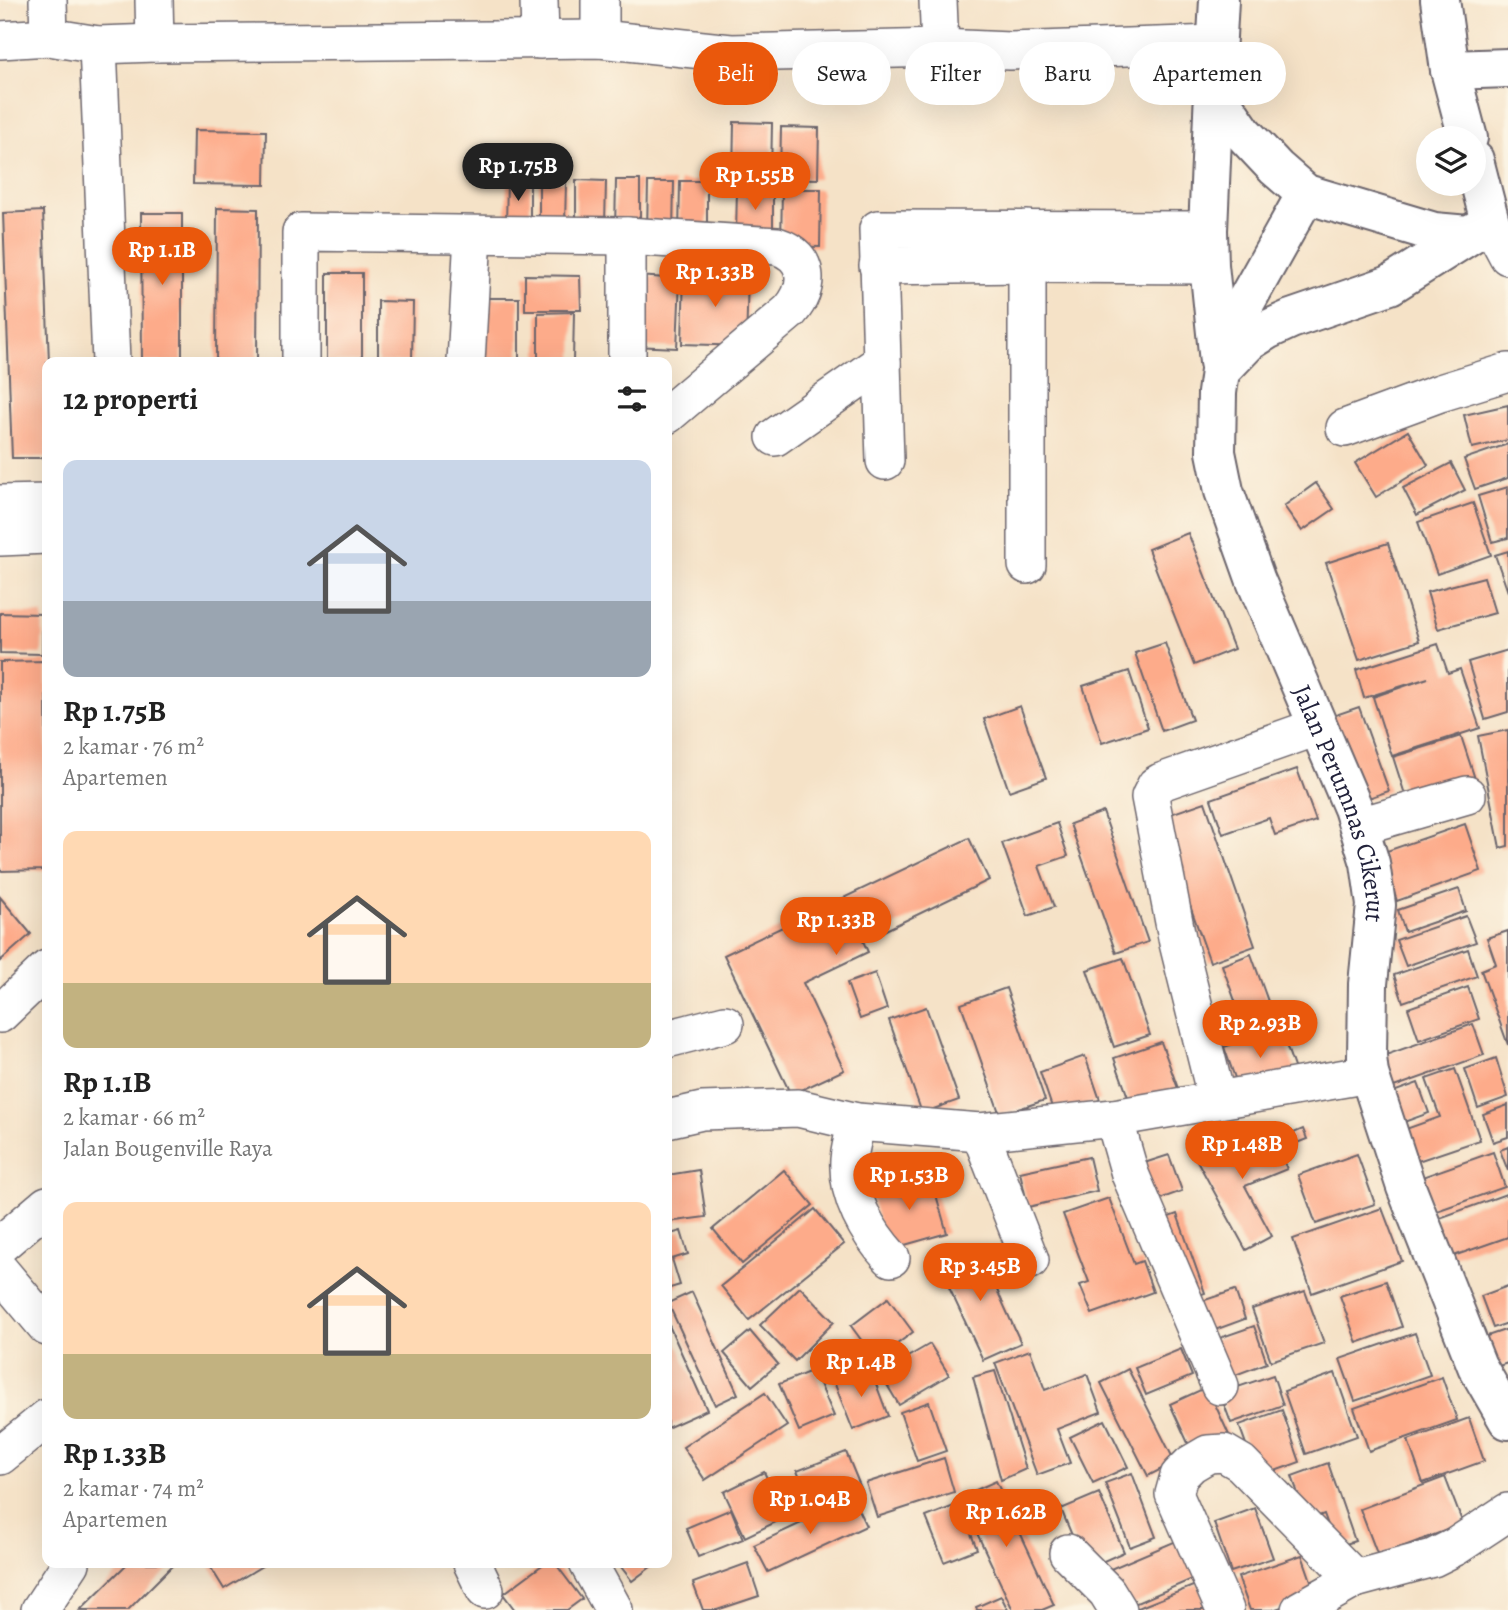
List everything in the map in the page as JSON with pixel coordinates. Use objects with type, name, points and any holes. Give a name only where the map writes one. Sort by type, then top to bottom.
[{"type":"street","points":[[48,0],[49,37]]},
{"type":"street","points":[[154,0],[155,43]]},
{"type":"street","points":[[539,0],[540,40]]},
{"type":"street","points":[[600,0],[600,39]]},
{"type":"street","points":[[938,0],[940,42]]},
{"type":"street","points":[[1216,42],[1219,0]]},
{"type":"street","points":[[1440,0],[1450,71],[1465,126]]},
{"type":"street","points":[[0,40],[49,37],[98,45],[600,39],[731,52],[905,49]]},
{"type":"street","points":[[98,45],[111,357]]},
{"type":"street","points":[[1005,51],[1129,47]]},
{"type":"street","points":[[1450,71],[1508,68]]},
{"type":"street","points":[[1213,105],[1208,248],[1220,371]]},
{"type":"street","points":[[1224,105],[1243,133],[1276,168],[1306,194],[1434,232],[1479,229]]},
{"type":"street","name":"Jalan Perumnas Cikerut","points":[[1306,194],[1245,303],[1220,371],[1216,452],[1224,491],[1256,581],[1317,727],[1331,754],[1360,826],[1370,863],[1376,905],[1368,984],[1369,1074],[1406,1187],[1477,1366],[1508,1420]]},
{"type":"street","points":[[1477,196],[1479,229],[1508,256]]},
{"type":"street","points":[[301,357],[301,221],[473,235],[627,236],[777,246],[787,249],[804,273],[804,287],[799,301],[672,411]]},
{"type":"street","points":[[1220,371],[1248,342],[1267,330],[1291,318],[1390,285],[1479,229]]},
{"type":"street","points":[[466,357],[473,235]]},
{"type":"street","points":[[627,236],[627,357]]},
{"type":"street","points":[[885,461],[878,266],[1027,247],[1208,248]]},
{"type":"street","points":[[1027,247],[1027,565]]},
{"type":"street","points":[[775,438],[882,362]]},
{"type":"street","points":[[1345,428],[1440,393],[1508,372]]},
{"type":"street","points":[[0,505],[42,503]]},
{"type":"street","points":[[0,537],[42,535]]},
{"type":"street","points":[[1217,1100],[1178,943],[1150,797],[1156,785],[1161,782],[1317,727]]},
{"type":"street","points":[[1360,826],[1467,795]]},
{"type":"street","points":[[0,1014],[42,974]]},
{"type":"street","points":[[672,1038],[725,1024]]},
{"type":"street","points":[[672,1118],[702,1111],[798,1108],[857,1122],[980,1132],[1114,1118],[1369,1074]]},
{"type":"street","points":[[1114,1118],[1130,1174],[1220,1386]]},
{"type":"street","points":[[857,1122],[849,1158],[853,1191],[860,1213],[872,1235],[891,1258]]},
{"type":"street","points":[[980,1132],[1030,1261]]},
{"type":"street","points":[[0,1245],[42,1209]]},
{"type":"street","points":[[0,1271],[42,1320]]},
{"type":"street","points":[[0,1456],[42,1422]]},
{"type":"street","points":[[1226,1610],[1174,1494],[1179,1476],[1191,1464],[1208,1454],[1224,1453],[1241,1463],[1355,1579]]},
{"type":"street","points":[[1300,1610],[1355,1579],[1433,1558],[1455,1547],[1508,1512]]},
{"type":"street","points":[[1068,1553],[1107,1592],[1118,1610]]},
{"type":"street","points":[[40,1610],[68,1568]]},
{"type":"street","points":[[590,1568],[614,1610]]},
{"type":"building","points":[[734,122],[772,123],[771,179],[733,178]]},
{"type":"building","points":[[781,127],[819,128],[818,179],[780,178]]},
{"type":"building","points":[[194,130],[266,131],[265,185],[193,184]]},
{"type":"building","points":[[507,180],[530,180],[530,227],[506,226]]},
{"type":"building","points":[[576,180],[606,181],[605,225],[576,224]]},
{"type":"building","points":[[616,180],[640,180],[640,231],[615,231]]},
{"type":"building","points":[[539,181],[566,182],[565,223],[539,222]]},
{"type":"building","points":[[680,181],[707,181],[707,236],[679,235]]},
{"type":"building","points":[[648,182],[674,182],[673,232],[647,232]]},
{"type":"building","points":[[737,188],[773,188],[773,237],[736,236]]},
{"type":"building","points":[[782,189],[821,189],[820,247],[781,246]]},
{"type":"building","points":[[217,208],[258,209],[257,357],[216,357]]},
{"type":"building","points":[[43,211],[49,357],[42,357],[42,458],[12,458],[3,213]]},
{"type":"building","points":[[141,213],[182,213],[182,357],[142,357]]},
{"type":"building","points":[[327,273],[362,273],[362,357],[327,357]]},
{"type":"building","points":[[684,273],[748,275],[746,346],[682,344]]},
{"type":"building","points":[[525,275],[580,276],[581,310],[525,310]]},
{"type":"building","points":[[638,276],[680,279],[677,348],[634,346]]},
{"type":"building","points":[[484,298],[519,298],[519,357],[484,357]]},
{"type":"building","points":[[378,301],[413,302],[412,357],[378,357]]},
{"type":"building","points":[[574,312],[573,357],[538,357],[538,313]]},
{"type":"building","points":[[1508,405],[1508,440],[1472,448],[1464,415]]},
{"type":"building","points":[[1408,431],[1428,465],[1376,497],[1355,463]]},
{"type":"building","points":[[1508,444],[1508,478],[1475,489],[1464,459]]},
{"type":"building","points":[[1451,463],[1465,490],[1417,515],[1403,488]]},
{"type":"building","points":[[1316,483],[1334,509],[1302,531],[1284,506]]},
{"type":"building","points":[[1508,487],[1508,538],[1492,542],[1478,496]]},
{"type":"building","points":[[1473,503],[1491,555],[1437,574],[1418,522]]},
{"type":"building","points":[[1188,533],[1234,649],[1194,665],[1148,549]]},
{"type":"building","points":[[1388,543],[1419,641],[1359,660],[1326,563]]},
{"type":"building","points":[[1508,551],[1508,592],[1495,555]]},
{"type":"building","points":[[1484,577],[1495,613],[1438,629],[1427,592]]},
{"type":"building","points":[[0,613],[42,614],[42,654],[0,653]]},
{"type":"building","points":[[1165,643],[1192,720],[1162,731],[1135,653]]},
{"type":"building","points":[[1438,644],[1448,673],[1460,669],[1480,728],[1392,756],[1373,697],[1428,678],[1364,698],[1356,670]]},
{"type":"building","points":[[1508,650],[1508,712],[1485,719],[1468,662]]},
{"type":"building","points":[[42,661],[42,870],[0,871],[0,662]]},
{"type":"building","points":[[1129,671],[1148,728],[1102,743],[1083,686]]},
{"type":"building","points":[[1020,706],[1046,778],[1009,791],[984,719]]},
{"type":"building","points":[[1359,707],[1389,791],[1354,803],[1324,719]]},
{"type":"building","points":[[1508,730],[1508,846],[1500,848],[1478,736]]},
{"type":"building","points":[[1461,736],[1478,788],[1410,810],[1393,757]]},
{"type":"building","points":[[1297,769],[1316,821],[1275,835],[1269,818],[1223,834],[1211,799]]},
{"type":"building","points":[[1205,802],[1255,946],[1210,962],[1159,818]]},
{"type":"building","points":[[1103,812],[1148,942],[1116,953],[1070,824]]},
{"type":"building","points":[[1057,823],[1068,856],[1039,866],[1054,907],[1028,916],[1002,843]]},
{"type":"building","points":[[1465,824],[1481,871],[1397,901],[1381,853]]},
{"type":"building","points":[[969,838],[989,880],[863,941],[868,952],[803,983],[844,1070],[791,1095],[724,955]]},
{"type":"building","points":[[1459,889],[1466,911],[1405,932],[1398,910]]},
{"type":"building","points":[[0,897],[31,934],[0,961]]},
{"type":"building","points":[[1466,916],[1476,942],[1406,966],[1396,940]]},
{"type":"building","points":[[1508,931],[1508,1045],[1481,970],[1496,964],[1487,938]]},
{"type":"building","points":[[1468,949],[1477,976],[1403,1002],[1394,975]]},
{"type":"building","points":[[1251,954],[1275,1021],[1246,1031],[1222,965]]},
{"type":"building","points":[[1123,958],[1150,1035],[1114,1047],[1087,970]]},
{"type":"building","points":[[875,973],[887,1009],[860,1019],[847,983]]},
{"type":"building","points":[[1468,987],[1479,1019],[1419,1040],[1408,1008]]},
{"type":"building","points":[[1006,988],[1045,1100],[1000,1115],[961,1004]]},
{"type":"building","points":[[926,1007],[959,1100],[922,1113],[889,1020]]},
{"type":"building","points":[[1231,1014],[1239,1037],[1212,1046],[1204,1024]]},
{"type":"building","points":[[1473,1024],[1484,1055],[1391,1088],[1380,1057]]},
{"type":"building","points":[[1280,1028],[1296,1073],[1240,1092],[1224,1047]]},
{"type":"building","points":[[1161,1042],[1180,1094],[1133,1111],[1114,1058]]},
{"type":"building","points":[[1085,1056],[1100,1100],[1055,1116],[1040,1072]]},
{"type":"building","points":[[1496,1058],[1508,1097],[1478,1108],[1465,1069]]},
{"type":"building","points":[[1455,1069],[1480,1140],[1415,1162],[1403,1130],[1440,1117],[1426,1079]]},
{"type":"building","points":[[1418,1083],[1429,1113],[1393,1126],[1382,1096]]},
{"type":"building","points":[[1508,1105],[1508,1137],[1493,1142],[1483,1114]]},
{"type":"building","points":[[1303,1129],[1307,1139],[1279,1150],[1287,1169],[1245,1186],[1272,1236],[1246,1250],[1189,1146],[1215,1132],[1230,1160]]},
{"type":"building","points":[[1508,1147],[1508,1171],[1500,1150]]},
{"type":"building","points":[[1493,1152],[1505,1187],[1434,1212],[1422,1177]]},
{"type":"building","points":[[1357,1154],[1375,1204],[1316,1224],[1298,1175]]},
{"type":"building","points":[[1169,1155],[1182,1191],[1146,1204],[1132,1167]]},
{"type":"building","points":[[1089,1157],[1097,1191],[1028,1207],[1020,1172]]},
{"type":"building","points":[[699,1170],[706,1217],[672,1221],[672,1174]]},
{"type":"building","points":[[784,1170],[813,1205],[742,1264],[713,1229]]},
{"type":"building","points":[[930,1174],[947,1233],[887,1250],[870,1191]]},
{"type":"building","points":[[1506,1194],[1508,1237],[1448,1258],[1434,1220]]},
{"type":"building","points":[[1109,1198],[1134,1264],[1142,1261],[1153,1292],[1092,1314],[1080,1285],[1089,1282],[1063,1214]]},
{"type":"building","points":[[1382,1208],[1402,1261],[1312,1293],[1293,1239]]},
{"type":"building","points":[[815,1209],[844,1244],[749,1320],[721,1286]]},
{"type":"building","points":[[1177,1214],[1205,1293],[1186,1300],[1158,1221]]},
{"type":"building","points":[[681,1231],[688,1254],[672,1259],[672,1234]]},
{"type":"building","points":[[977,1246],[1021,1343],[983,1360],[938,1264]]},
{"type":"building","points":[[672,1259],[680,1285],[672,1287]]},
{"type":"building","points":[[1386,1281],[1402,1327],[1357,1343],[1340,1296]]},
{"type":"building","points":[[1508,1286],[1508,1323],[1493,1328],[1481,1296]]},
{"type":"building","points":[[800,1287],[834,1322],[795,1361],[760,1325]]},
{"type":"building","points":[[1235,1290],[1245,1319],[1204,1334],[1193,1304]]},
{"type":"building","points":[[1305,1291],[1324,1343],[1271,1361],[1252,1309]]},
{"type":"building","points":[[692,1292],[738,1394],[715,1405],[672,1312],[672,1301]]},
{"type":"building","points":[[888,1298],[913,1332],[876,1360],[851,1326]]},
{"type":"building","points":[[1254,1326],[1267,1363],[1222,1380],[1208,1342]]},
{"type":"building","points":[[1508,1329],[1508,1363],[1492,1368],[1481,1338]]},
{"type":"building","points":[[750,1331],[778,1364],[752,1386],[724,1353]]},
{"type":"building","points":[[672,1332],[707,1410],[672,1426]]},
{"type":"building","points":[[1415,1333],[1430,1375],[1355,1401],[1340,1359]]},
{"type":"building","points":[[930,1344],[949,1375],[899,1405],[880,1373]]},
{"type":"building","points":[[1181,1349],[1192,1376],[1146,1395],[1135,1368]]},
{"type":"building","points":[[1030,1350],[1045,1390],[1087,1374],[1101,1412],[1057,1429],[1070,1463],[1037,1475],[995,1363]]},
{"type":"building","points":[[870,1368],[888,1416],[853,1430],[834,1382]]},
{"type":"building","points":[[1128,1369],[1175,1462],[1148,1476],[1101,1383]]},
{"type":"building","points":[[814,1370],[834,1416],[799,1431],[779,1384]]},
{"type":"building","points":[[995,1371],[1026,1469],[1001,1480],[973,1377]]},
{"type":"building","points":[[1335,1373],[1357,1436],[1306,1454],[1284,1391]]},
{"type":"building","points":[[1273,1375],[1283,1405],[1231,1423],[1220,1393]]},
{"type":"building","points":[[1442,1377],[1457,1420],[1369,1451],[1354,1408]]},
{"type":"building","points":[[1207,1387],[1230,1437],[1193,1454],[1170,1404]]},
{"type":"building","points":[[765,1393],[787,1426],[705,1480],[683,1447]]},
{"type":"building","points":[[929,1402],[946,1451],[917,1461],[900,1412]]},
{"type":"building","points":[[1282,1410],[1300,1462],[1258,1477],[1239,1425]]},
{"type":"building","points":[[1469,1418],[1484,1461],[1423,1483],[1408,1440]]},
{"type":"building","points":[[1105,1420],[1128,1467],[1093,1483],[1070,1437]]},
{"type":"building","points":[[846,1452],[863,1493],[814,1512],[797,1471]]},
{"type":"building","points":[[944,1458],[954,1492],[877,1517],[866,1483]]},
{"type":"building","points":[[1328,1463],[1355,1541],[1336,1547],[1324,1514],[1307,1520],[1292,1476]]},
{"type":"building","points":[[764,1472],[786,1517],[745,1537],[724,1492]]},
{"type":"building","points":[[1132,1473],[1156,1537],[1130,1547],[1105,1483]]},
{"type":"building","points":[[1445,1477],[1463,1524],[1378,1556],[1360,1509]]},
{"type":"building","points":[[996,1481],[1054,1605],[1042,1610],[1013,1610],[960,1497]]},
{"type":"building","points":[[1099,1493],[1124,1552],[1086,1569],[1061,1509]]},
{"type":"building","points":[[853,1499],[866,1526],[768,1572],[754,1545]]},
{"type":"building","points":[[959,1504],[977,1549],[944,1562],[926,1517]]},
{"type":"building","points":[[1255,1508],[1273,1558],[1231,1572],[1214,1523]]},
{"type":"building","points":[[731,1509],[743,1539],[698,1557],[686,1528]]},
{"type":"building","points":[[1181,1539],[1197,1577],[1125,1608],[1108,1570]]},
{"type":"building","points":[[1302,1555],[1316,1595],[1273,1610],[1250,1610],[1238,1577]]},
{"type":"building","points":[[748,1563],[759,1596],[717,1610],[703,1610],[693,1583]]},
{"type":"building","points":[[123,1568],[170,1568],[128,1610],[80,1610]]},
{"type":"building","points":[[211,1568],[259,1568],[224,1589]]},
{"type":"building","points":[[538,1568],[559,1568],[582,1599],[567,1610],[515,1610],[503,1594]]},
{"type":"building","points":[[622,1568],[649,1568],[632,1581]]},
{"type":"building","points":[[1198,1584],[1208,1610],[1133,1610]]},
{"type":"building","points":[[1001,1596],[1008,1610],[977,1610],[976,1607]]}]
